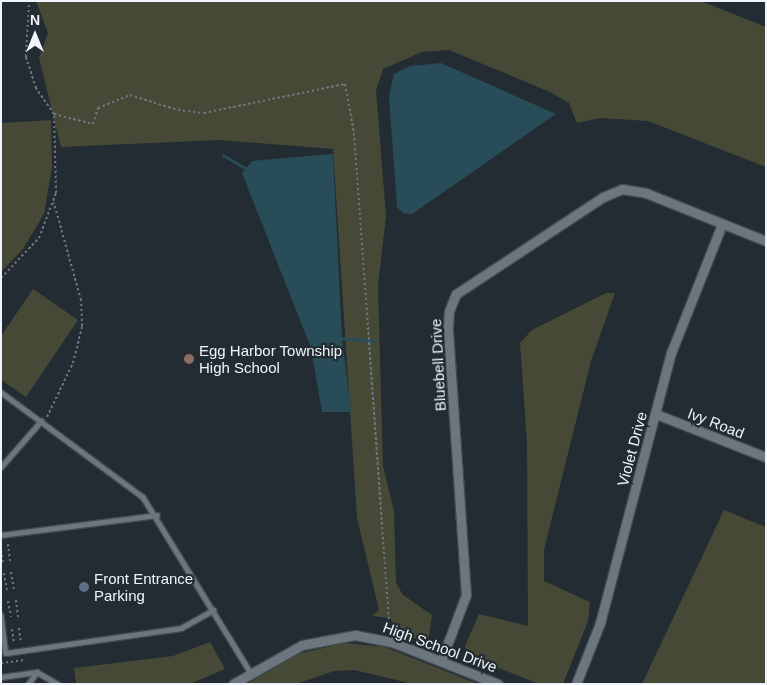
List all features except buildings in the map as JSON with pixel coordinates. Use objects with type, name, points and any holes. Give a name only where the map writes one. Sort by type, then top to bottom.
[{"type":"street","name":"Bluebell Drive","points":[[441,661],[466,594],[448,329],[449,311],[456,294],[603,197],[622,189],[646,193],[766,240]]},
{"type":"street","name":"Violet Drive","points":[[576,684],[600,623],[671,352],[722,224]]},
{"type":"street","name":"Ivy Road","points":[[656,414],[766,457]]},
{"type":"street","name":"High School Drive","points":[[233,684],[302,645],[346,636],[383,640],[498,684]]},
{"type":"lane","points":[[1,392],[130,486],[157,515],[251,674]]},
{"type":"lane","points":[[1,467],[41,421]]},
{"type":"lane","points":[[1,536],[157,515]]},
{"type":"lane","points":[[1,615],[6,653],[181,628],[213,610]]},
{"type":"lane","points":[[1,677],[37,672],[58,684]]},
{"type":"lane","points":[[28,684],[37,672]]},
{"type":"path","points":[[29,1],[26,57],[36,88],[54,114],[54,200],[81,300],[82,326],[60,394],[41,421]]},
{"type":"path","points":[[54,114],[93,124],[98,108],[130,95],[178,110],[204,113],[345,84],[354,133],[390,630]]},
{"type":"path","points":[[1,278],[39,238],[54,200]]},
{"type":"path","points":[[8,544],[10,561]]},
{"type":"path","points":[[1,550],[3,562]]},
{"type":"path","points":[[12,572],[14,589]]},
{"type":"path","points":[[4,573],[7,590]]},
{"type":"path","points":[[16,600],[18,617]]},
{"type":"path","points":[[8,601],[10,617]]},
{"type":"path","points":[[12,628],[14,643]]},
{"type":"path","points":[[19,628],[22,645]]},
{"type":"path","points":[[1,662],[25,660]]},
{"type":"green space","points":[[36,1],[701,1],[766,27],[766,167],[648,121],[600,118],[577,123],[569,103],[550,92],[449,50],[422,52],[383,69],[376,90],[386,216],[378,286],[383,466],[394,511],[396,583],[403,595],[432,615],[428,643],[394,630],[391,618],[372,616],[379,610],[357,518],[333,149],[219,140],[61,147],[39,58],[48,33]]},
{"type":"green space","points":[[51,120],[52,167],[44,214],[23,249],[1,272],[1,123]]},
{"type":"green space","points":[[33,289],[78,320],[26,397],[1,380],[1,336]]},
{"type":"green space","points":[[606,293],[615,293],[591,361],[544,550],[544,581],[590,602],[588,621],[563,684],[539,684],[468,656],[465,646],[479,614],[528,626],[527,443],[520,343],[532,330]]},
{"type":"green space","points":[[724,510],[766,527],[766,684],[642,684]]},
{"type":"green space","points":[[210,642],[225,669],[190,684],[76,684],[74,668],[173,656]]},
{"type":"green space","points":[[344,643],[385,647],[478,684],[413,684],[354,670],[334,671],[296,684],[247,684],[298,654]]},
{"type":"water","points":[[441,63],[556,114],[412,214],[403,213],[397,207],[389,96],[394,74],[410,66]]},
{"type":"water","points":[[333,154],[342,338],[351,412],[322,412],[311,348],[242,173],[252,161]]},
{"type":"waterway","points":[[223,155],[250,171]]},
{"type":"waterway","points":[[340,338],[374,341]]},
{"type":"place","name":"Egg Harbor Township High School","points":[[189,359]]},
{"type":"place","name":"Front Entrance Parking","points":[[84,587]]}]
